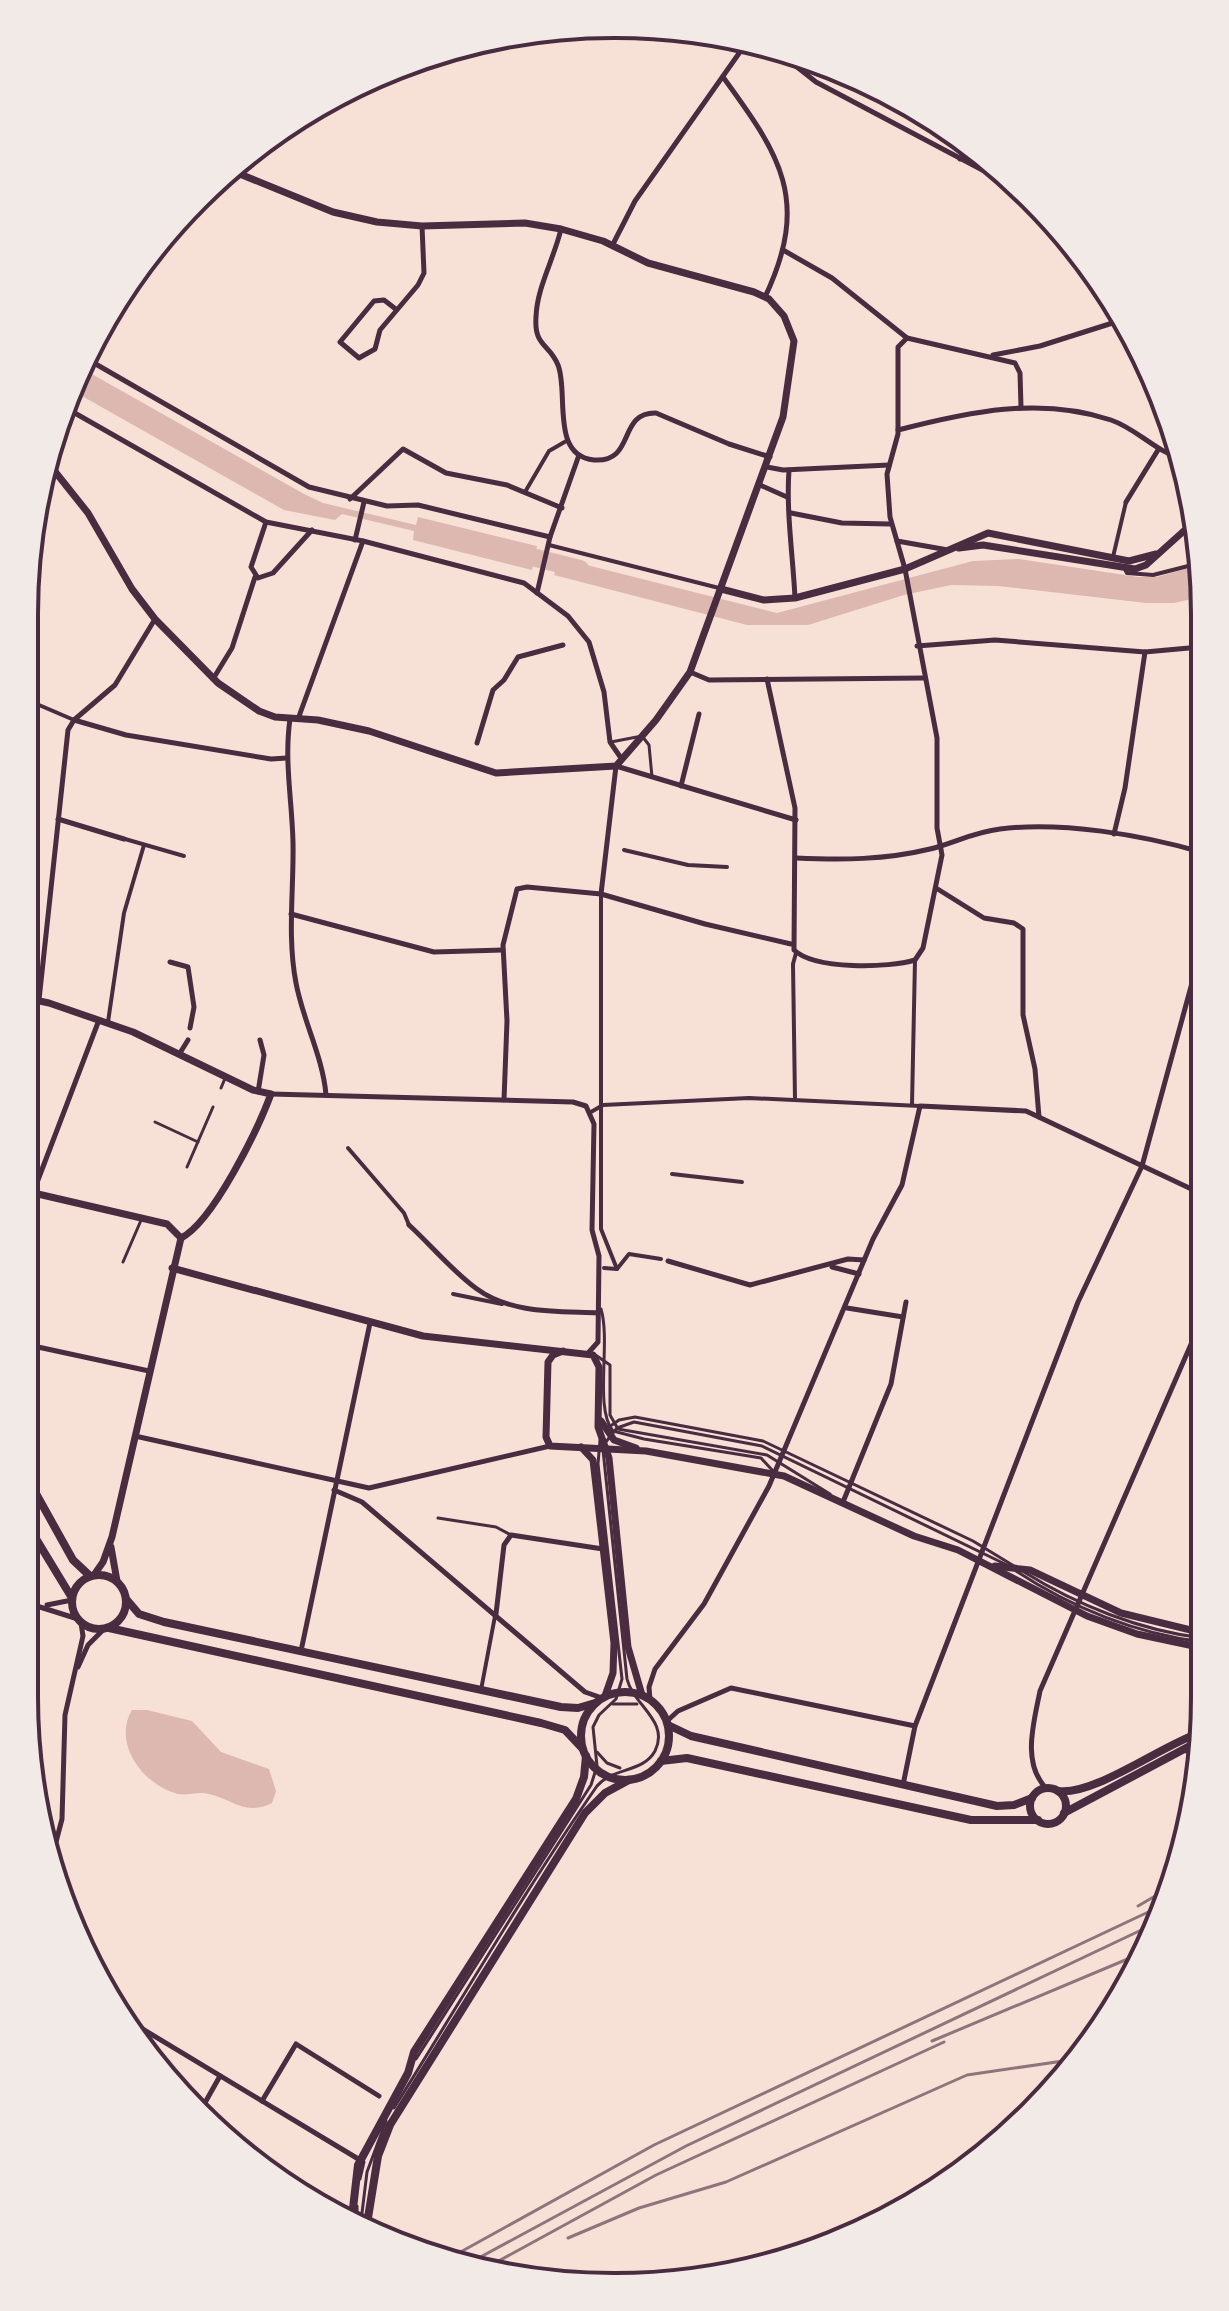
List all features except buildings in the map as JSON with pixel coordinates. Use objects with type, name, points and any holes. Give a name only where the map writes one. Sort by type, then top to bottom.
[{"type":"main road","points":[[38,1497],[73,1560],[92,1576],[117,1581],[127,1600],[143,1617],[567,1708],[620,1692],[631,1692],[646,1697],[667,1723],[691,1736],[1001,1807],[1032,1798],[1047,1789],[1072,1793],[1090,1787],[1190,1735]]},
{"type":"main road","points":[[38,1542],[72,1599],[80,1621],[541,1723],[565,1730],[596,1770],[607,1776],[629,1780]]},
{"type":"main road","points":[[72,1599],[77,1586],[92,1576]]},
{"type":"main road","points":[[106,1628],[123,1616],[127,1600]]},
{"type":"main road","points":[[361,2214],[360,2160],[408,2073],[423,2036],[471,1968],[576,1799],[585,1773],[582,1725],[601,1699]]},
{"type":"main road","points":[[362,2215],[390,2125],[585,1813],[605,1793],[646,1775],[661,1761],[668,1742],[667,1723]]},
{"type":"main road","points":[[661,1761],[687,1758],[971,1820],[1038,1820],[1051,1823],[1064,1813],[1189,1747]]},
{"type":"main road","points":[[1058,1791],[1065,1803],[1064,1813]]},
{"type":"main road","points":[[1032,1798],[1031,1810],[1038,1820]]},
{"type":"street","points":[[612,246],[635,201],[740,52]]},
{"type":"street","points":[[799,69],[816,82],[981,170]]},
{"type":"street","points":[[723,77],[758,127],[782,170],[788,208],[783,250],[765,297]]},
{"type":"street","points":[[960,159],[962,155]]},
{"type":"street","points":[[242,175],[333,212],[377,222],[422,226],[525,223],[561,229],[612,246],[648,263],[742,287],[765,297],[788,322],[794,341],[785,408],[771,457],[690,672],[642,736],[618,762]]},
{"type":"street","points":[[397,310],[384,300],[374,301],[340,342],[356,357],[366,357],[377,346],[380,330],[397,310],[424,277],[422,226]]},
{"type":"street","points":[[561,229],[537,308],[537,340],[559,367],[568,440],[579,455],[596,460],[611,456],[623,446],[638,416],[649,413],[771,457]]},
{"type":"street","points":[[783,250],[832,278],[907,338],[1018,365],[1021,407]]},
{"type":"street","points":[[988,356],[1040,346],[1112,323]]},
{"type":"street","points":[[646,1697],[655,1669],[700,1612],[775,1474],[780,1455],[847,1308],[864,1260],[902,1185],[916,1106],[915,960],[923,948],[936,888],[941,845],[936,728],[917,646],[905,571],[890,524],[889,465],[898,430],[898,347],[907,338]]},
{"type":"street","points":[[95,364],[315,489],[364,502],[418,505],[550,537]]},
{"type":"street","points":[[898,430],[978,411],[1021,407],[1108,419],[1168,454]]},
{"type":"street","points":[[75,413],[266,522],[363,541],[512,578],[570,619],[591,648],[604,692],[610,742],[618,762],[601,894],[601,1229],[617,1269]]},
{"type":"street","points":[[525,492],[549,451],[568,440]]},
{"type":"street","points":[[1113,557],[1126,502],[1158,450]]},
{"type":"street","points":[[350,499],[397,451],[408,451],[446,473],[502,484],[562,508]]},
{"type":"street","points":[[537,593],[550,537],[579,455]]},
{"type":"street","points":[[767,467],[789,470],[889,465]]},
{"type":"street","points":[[789,470],[787,497],[791,513],[795,598]]},
{"type":"street","points":[[56,473],[94,521],[132,589],[155,619],[213,679],[259,711],[369,731],[512,773],[618,762],[652,777],[796,820]]},
{"type":"street","points":[[760,485],[787,497]]},
{"type":"street","points":[[355,540],[364,502]]},
{"type":"street","points":[[791,513],[842,523],[890,524]]},
{"type":"street","points":[[213,679],[234,644],[255,577],[251,567],[266,522]]},
{"type":"street","points":[[255,577],[265,578],[273,573],[312,530]]},
{"type":"street","points":[[897,541],[949,550],[983,545],[1125,569],[1146,565],[1185,530]]},
{"type":"street","points":[[548,548],[720,592],[764,600],[795,598],[905,571],[980,534],[993,533],[1137,562],[1156,554]]},
{"type":"street","points":[[326,1095],[323,1073],[299,999],[292,960],[293,821],[287,758],[294,719],[363,541]]},
{"type":"street","points":[[1125,569],[1127,573],[1153,575],[1189,566]]},
{"type":"street","points":[[155,619],[115,685],[74,720],[67,735],[39,1000],[104,1021],[180,1053],[258,1092],[576,1102],[591,1112],[595,1129],[592,1233],[599,1256],[598,1342],[589,1352]]},
{"type":"street","points":[[917,646],[1000,640],[1145,652],[1191,648]]},
{"type":"street","points":[[477,743],[493,690],[504,680],[518,657],[563,645]]},
{"type":"street","points":[[1114,834],[1125,788],[1145,652]]},
{"type":"street","points":[[690,672],[709,680],[924,678]]},
{"type":"street","points":[[767,679],[796,820],[791,944],[796,953],[793,977],[795,1100]]},
{"type":"street","points":[[38,705],[74,720],[135,736],[271,759],[287,758]]},
{"type":"street","points":[[681,786],[699,714]]},
{"type":"street","points":[[58,819],[184,856]]},
{"type":"street","points":[[796,858],[863,860],[941,845],[957,837],[1011,828],[1114,834],[1191,850]]},
{"type":"street","points":[[38,1171],[104,1021],[113,1009],[117,949],[144,845]]},
{"type":"street","points":[[605,847],[615,849]]},
{"type":"street","points":[[624,850],[688,865],[727,867]]},
{"type":"street","points":[[504,1100],[507,1021],[503,950],[517,889],[527,887],[601,894],[705,924],[791,944]]},
{"type":"street","points":[[936,888],[984,918],[1014,923],[1023,929],[1023,1015],[1035,1069],[1039,1118]]},
{"type":"street","points":[[291,914],[434,952],[503,950]]},
{"type":"street","points":[[796,953],[810,959],[856,966],[915,960]]},
{"type":"street","points":[[170,962],[188,967],[194,1007],[190,1028]]},
{"type":"street","points":[[903,1785],[915,1726],[1078,1302],[1142,1166],[1191,987]]},
{"type":"street","points":[[180,1053],[188,1040]]},
{"type":"street","points":[[258,1092],[264,1055],[260,1040]]},
{"type":"street","points":[[92,1576],[103,1562],[112,1537],[181,1238],[199,1224],[231,1175],[271,1094]]},
{"type":"street","points":[[591,1112],[603,1105],[731,1098],[1023,1110],[1191,1189]]},
{"type":"street","points":[[348,1148],[404,1213],[409,1225],[475,1287],[512,1305]]},
{"type":"street","points":[[672,1174],[742,1182]]},
{"type":"street","points":[[38,1194],[171,1225],[181,1238]]},
{"type":"street","points":[[617,1269],[629,1254],[641,1254],[750,1285],[827,1267],[845,1259],[864,1260]]},
{"type":"street","points":[[827,1267],[843,1268],[859,1274]]},
{"type":"street","points":[[172,1268],[370,1323],[433,1337],[529,1349],[589,1352]]},
{"type":"street","points":[[604,1268],[617,1269]]},
{"type":"street","points":[[453,1294],[512,1305],[598,1313]]},
{"type":"street","points":[[839,1501],[850,1486],[891,1384],[906,1302]]},
{"type":"street","points":[[847,1308],[903,1317]]},
{"type":"street","points":[[301,1651],[370,1323]]},
{"type":"street","points":[[1047,1789],[1035,1770],[1031,1743],[1040,1691],[1191,1344]]},
{"type":"street","points":[[38,1347],[149,1371]]},
{"type":"street","points":[[529,1349],[542,1353],[548,1365]]},
{"type":"street","points":[[550,1446],[546,1437],[548,1365],[553,1355],[563,1351]]},
{"type":"street","points":[[589,1352],[599,1367],[598,1413],[607,1436],[628,1647],[646,1697]]},
{"type":"street","points":[[135,1436],[369,1488],[550,1446],[579,1446],[607,1436],[646,1451]]},
{"type":"street","points":[[607,1436],[619,1444],[646,1451],[775,1474],[914,1536],[1078,1603],[1137,1634],[1191,1640]]},
{"type":"street","points":[[334,1490],[362,1502],[585,1692],[601,1699],[613,1678],[615,1654],[590,1453],[579,1446]]},
{"type":"street","points":[[481,1690],[496,1614],[504,1545],[511,1535],[603,1549]]},
{"type":"street","points":[[112,1537],[111,1556],[117,1581]]},
{"type":"street","points":[[989,1565],[1033,1571],[1078,1603],[1191,1637]]},
{"type":"street","points":[[42,1606],[72,1599]]},
{"type":"street","points":[[38,1605],[80,1621],[83,1636],[65,1721],[62,1819],[57,1840]]},
{"type":"street","points":[[72,1683],[83,1653],[106,1628]]},
{"type":"street","points":[[667,1723],[678,1711],[731,1688],[915,1726]]},
{"type":"street","points":[[145,2030],[360,2160]]},
{"type":"street","points":[[262,2101],[296,2044],[379,2096]]},
{"type":"street","points":[[205,2102],[220,2076]]},
{"type":"lane","points":[[610,742],[642,736],[649,745],[652,777]]},
{"type":"lane","points":[[221,1088],[226,1076]]},
{"type":"lane","points":[[187,1167],[213,1107]]},
{"type":"lane","points":[[155,1122],[198,1142]]},
{"type":"lane","points":[[123,1262],[142,1218]]},
{"type":"lane","points":[[408,2073],[579,1805],[596,1770],[593,1727],[599,1715],[620,1692],[622,1667],[606,1416],[607,1330],[599,1303]]},
{"type":"lane","points":[[589,1352],[606,1359]]},
{"type":"lane","points":[[607,1436],[628,1417],[746,1436],[780,1455],[984,1549],[1015,1568]]},
{"type":"lane","points":[[607,1436],[780,1455],[839,1501]]},
{"type":"lane","points":[[607,1436],[761,1458],[775,1474]]},
{"type":"lane","points":[[362,2215],[370,2161],[391,2113],[451,2010],[480,1971],[590,1795],[607,1776],[644,1763],[657,1744],[656,1723],[631,1692],[625,1666],[607,1436]]},
{"type":"lane","points":[[438,1518],[496,1527],[511,1535]]},
{"type":"lane","points":[[984,1549],[1015,1568]]},
{"type":"lane","points":[[611,1705],[626,1702],[640,1705]]},
{"type":"lane","points":[[597,1752],[609,1764],[624,1768]]},
{"type":"lane","points":[[1153,1766],[1188,1752]]},
{"type":"lane","points":[[361,2215],[367,2151]]},
{"type":"shaded area","points":[[91,374],[323,503],[416,525],[418,517],[537,546],[532,570],[413,540],[414,531],[342,514],[335,520],[284,510],[81,396]]},
{"type":"shaded area","points":[[559,558],[777,613],[973,561],[1019,559],[1138,577],[1157,577],[1189,568],[1191,599],[1146,603],[998,586],[951,585],[904,595],[808,625],[747,625],[554,575]]},
{"type":"shaded area","points":[[132,1710],[147,1710],[192,1721],[221,1752],[269,1769],[276,1791],[272,1803],[254,1808],[240,1806],[209,1794],[178,1794],[153,1782],[134,1761],[129,1749],[127,1723]]},
{"type":"waterway","points":[[512,552],[580,569]]},
{"type":"railway","points":[[1138,1906],[1155,1896]]},
{"type":"railway","points":[[461,2252],[654,2145],[1149,1912]]},
{"type":"railway","points":[[481,2257],[686,2146],[1141,1930]]},
{"type":"railway","points":[[932,2041],[1128,1959]]},
{"type":"railway","points":[[498,2261],[656,2175],[944,2042]]},
{"type":"railway","points":[[568,2238],[639,2208],[726,2182],[967,2075],[1060,2061]]}]
